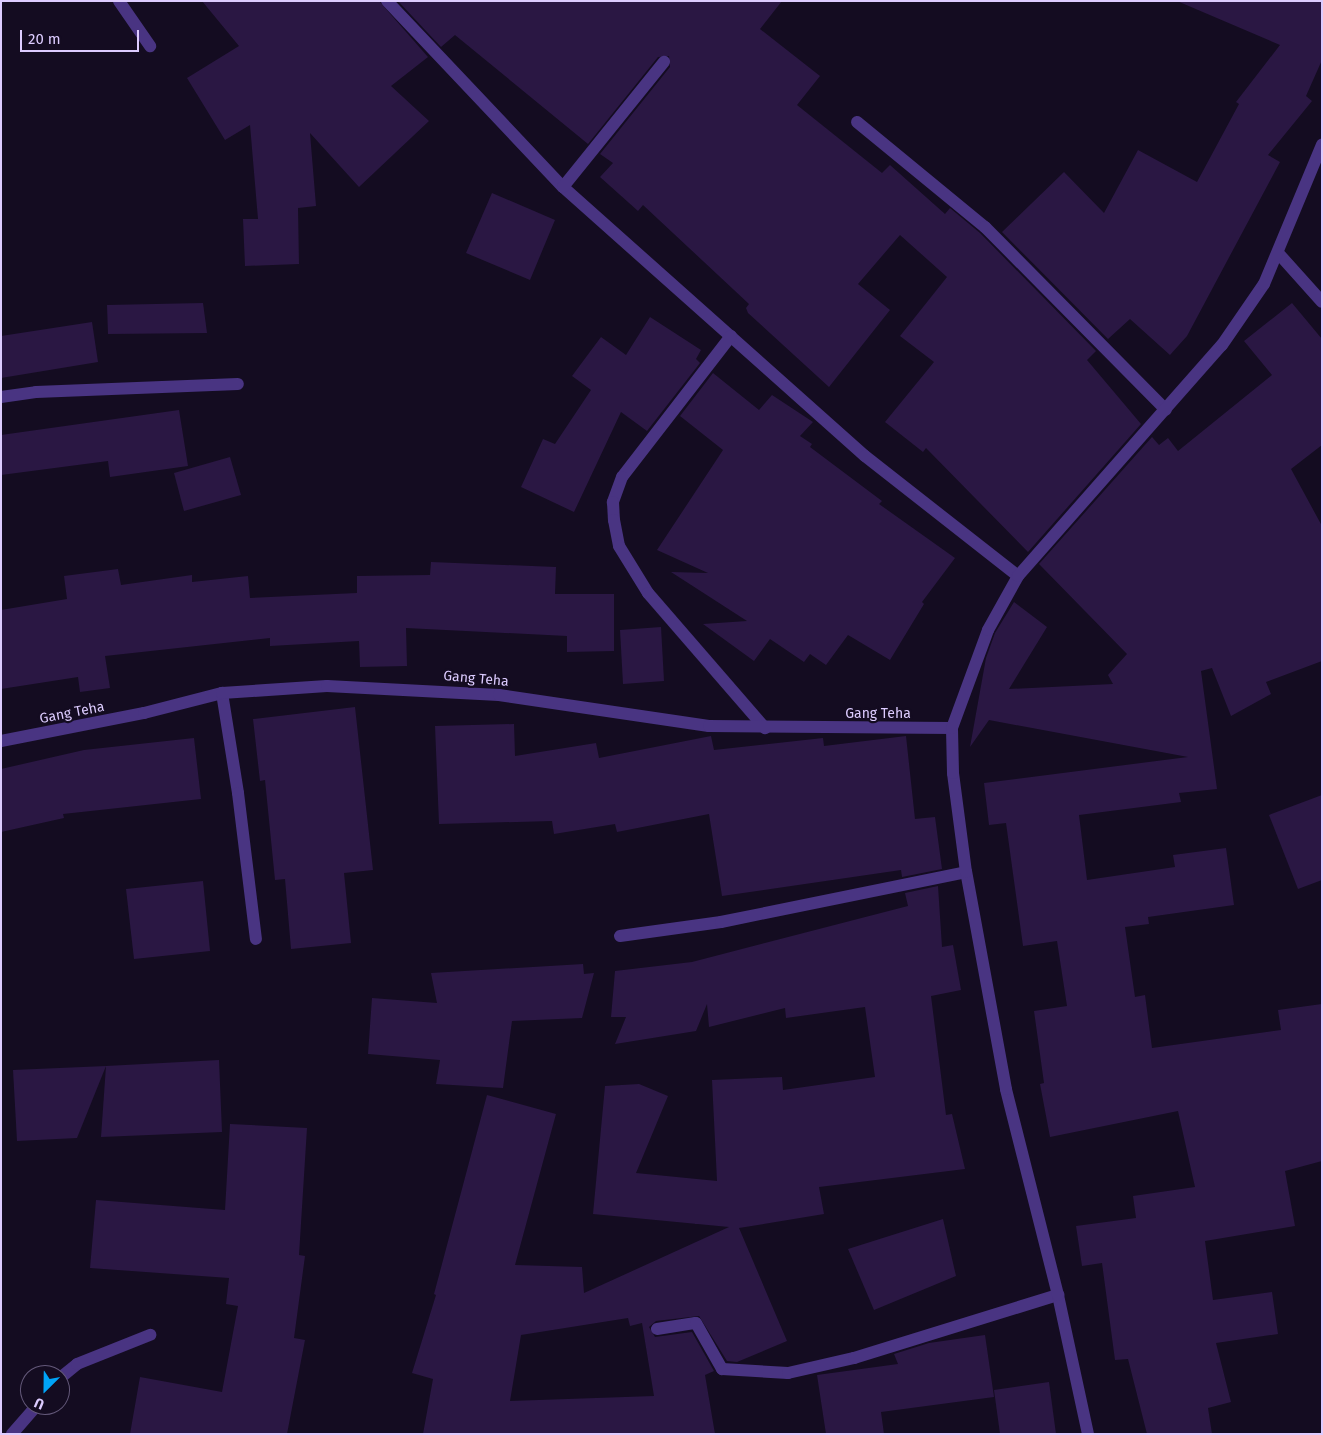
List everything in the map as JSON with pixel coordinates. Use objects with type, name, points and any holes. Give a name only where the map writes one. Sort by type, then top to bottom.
[{"type":"street","points":[[119,1],[150,46]]},
{"type":"street","points":[[387,1],[563,188],[865,456],[1018,576]]},
{"type":"street","points":[[563,188],[664,62]]},
{"type":"street","points":[[857,122],[985,227],[1166,410]]},
{"type":"street","points":[[1088,1434],[1058,1295],[1006,1089],[966,872],[953,773],[952,728],[988,630],[1018,576],[1222,345],[1264,284],[1279,254],[1322,145]]},
{"type":"street","points":[[1279,254],[1322,302]]},
{"type":"street","points":[[731,336],[622,477],[613,502],[614,520],[619,546],[648,593],[765,728]]},
{"type":"street","points":[[1,397],[36,392],[238,384]]},
{"type":"street","name":"Gang Teha","points":[[1,741],[144,713],[222,692],[327,686],[396,688],[499,695],[709,726],[765,728],[952,728]]},
{"type":"street","points":[[222,692],[238,793],[256,939]]},
{"type":"street","points":[[620,936],[721,922],[966,872]]},
{"type":"street","points":[[657,1329],[696,1323],[722,1370],[788,1373],[854,1358],[1058,1295]]},
{"type":"street","points":[[70,1370],[77,1364],[150,1335]]},
{"type":"street","points":[[12,1434],[28,1415]]},
{"type":"building","points":[[202,1],[379,1],[428,57],[391,86],[429,121],[359,187],[310,133],[316,206],[298,208],[299,264],[245,266],[243,219],[258,219],[250,125],[225,140],[187,78],[239,46]]},
{"type":"building","points":[[398,1],[782,1],[760,29],[820,76],[797,105],[882,173],[890,165],[945,214],[950,208],[980,233],[1096,351],[1087,360],[1141,424],[1028,552],[926,448],[923,452],[885,422],[934,362],[900,336],[947,277],[900,235],[858,284],[890,310],[829,387],[748,313],[746,308],[749,304],[643,205],[638,211],[600,177],[613,163],[600,154],[670,67],[669,56],[658,57],[588,144],[455,35],[441,47]]},
{"type":"building","points":[[1177,1],[1322,1],[1322,60],[1306,96],[1312,101],[1268,155],[1280,162],[1187,336],[1170,355],[1130,319],[1108,339],[1002,232],[1064,172],[1104,213],[1138,150],[1197,182],[1239,104],[1236,102],[1280,45]]},
{"type":"building","points":[[492,193],[555,220],[530,280],[466,253]]},
{"type":"building","points":[[203,303],[207,333],[108,334],[107,305]]},
{"type":"building","points":[[1292,303],[1322,339],[1322,445],[1291,469],[1322,526],[1322,661],[1266,682],[1271,694],[1231,716],[1212,668],[1201,671],[1217,789],[1179,793],[1181,802],[1079,815],[1087,880],[1175,867],[1173,855],[1226,848],[1234,905],[1148,917],[1149,924],[1125,927],[1135,997],[1145,995],[1152,1048],[1281,1030],[1278,1010],[1322,1004],[1322,1161],[1285,1171],[1295,1226],[1205,1241],[1213,1300],[1272,1292],[1278,1334],[1216,1343],[1231,1402],[1208,1408],[1212,1434],[1147,1434],[1128,1359],[1115,1360],[1102,1263],[1082,1266],[1076,1226],[1136,1218],[1133,1196],[1195,1187],[1178,1111],[1050,1137],[1040,1084],[1044,1083],[1034,1011],[1067,1006],[1057,941],[1023,946],[1006,823],[989,825],[984,783],[1188,757],[989,720],[970,747],[986,658],[995,633],[1014,602],[1047,627],[1009,689],[1113,684],[1108,675],[1127,654],[1039,564],[1152,437],[1159,445],[1168,438],[1178,451],[1272,375],[1244,341]]},
{"type":"building","points":[[650,317],[701,350],[696,359],[700,363],[647,431],[621,412],[574,512],[521,487],[543,439],[555,444],[591,390],[572,376],[601,337],[626,355]]},
{"type":"building","points":[[92,322],[98,362],[1,378],[1,336]]},
{"type":"building","points":[[713,373],[759,410],[772,395],[813,422],[800,436],[812,444],[810,447],[882,501],[879,504],[955,558],[922,602],[924,604],[890,660],[848,635],[826,665],[810,654],[804,662],[770,639],[754,661],[703,624],[747,621],[671,572],[708,573],[657,550],[723,450],[680,416]]},
{"type":"building","points":[[179,410],[188,466],[110,477],[108,461],[1,475],[1,435]]},
{"type":"building","points":[[230,457],[241,495],[184,511],[174,473]]},
{"type":"building","points":[[431,562],[556,567],[555,594],[614,594],[614,651],[567,652],[567,636],[406,628],[407,666],[360,667],[359,641],[270,646],[270,638],[105,656],[110,688],[80,692],[78,677],[1,689],[1,610],[67,599],[64,576],[118,569],[121,585],[192,575],[192,582],[248,576],[250,598],[357,593],[357,576],[430,575]]},
{"type":"building","points":[[661,627],[664,681],[623,684],[620,630]]},
{"type":"building","points":[[355,707],[373,870],[344,873],[351,943],[291,949],[285,879],[275,880],[265,780],[260,781],[253,719]]},
{"type":"building","points":[[514,724],[515,756],[596,743],[599,758],[711,736],[714,750],[823,738],[824,746],[906,736],[915,819],[935,817],[942,869],[902,877],[901,870],[722,896],[709,814],[617,832],[615,824],[554,834],[552,821],[439,824],[435,726]]},
{"type":"building","points":[[194,738],[201,799],[63,814],[64,818],[1,832],[1,769],[84,750]]},
{"type":"building","points":[[1322,795],[1322,880],[1298,889],[1269,815]]},
{"type":"building","points":[[203,881],[210,951],[134,959],[126,889]]},
{"type":"building","points":[[938,886],[942,947],[953,945],[961,990],[931,996],[946,1115],[952,1114],[965,1169],[819,1187],[824,1214],[739,1228],[787,1341],[737,1362],[727,1361],[699,1316],[656,1321],[649,1327],[655,1337],[692,1332],[714,1371],[705,1375],[715,1434],[423,1434],[433,1379],[412,1373],[436,1295],[434,1294],[487,1095],[556,1114],[515,1265],[582,1267],[584,1293],[729,1227],[593,1214],[605,1086],[639,1084],[668,1096],[636,1173],[717,1181],[712,1080],[782,1077],[783,1090],[875,1077],[865,1007],[786,1018],[785,1008],[709,1027],[707,1004],[696,1031],[615,1044],[626,1017],[611,1017],[615,971],[692,962],[908,906],[905,893]],"holes":[[[628,1318],[630,1326],[642,1323],[654,1396],[510,1401],[521,1335]]]},
{"type":"building","points":[[583,964],[584,974],[594,973],[582,1018],[512,1021],[503,1088],[436,1084],[440,1060],[368,1054],[372,998],[437,1003],[431,973]]},
{"type":"building","points":[[219,1060],[222,1132],[101,1137],[106,1066]]},
{"type":"building","points":[[106,1066],[77,1138],[17,1141],[13,1070]]},
{"type":"building","points":[[230,1124],[307,1128],[299,1255],[305,1256],[294,1338],[305,1340],[287,1434],[130,1434],[140,1377],[222,1392],[238,1306],[226,1304],[229,1278],[90,1268],[96,1200],[225,1210]]},
{"type":"building","points":[[943,1219],[956,1276],[874,1310],[848,1249]]},
{"type":"building","points":[[985,1335],[994,1397],[881,1412],[884,1434],[826,1434],[817,1375],[898,1364],[894,1354],[929,1343]]},
{"type":"building","points":[[1049,1382],[1056,1434],[1000,1434],[994,1390]]}]
